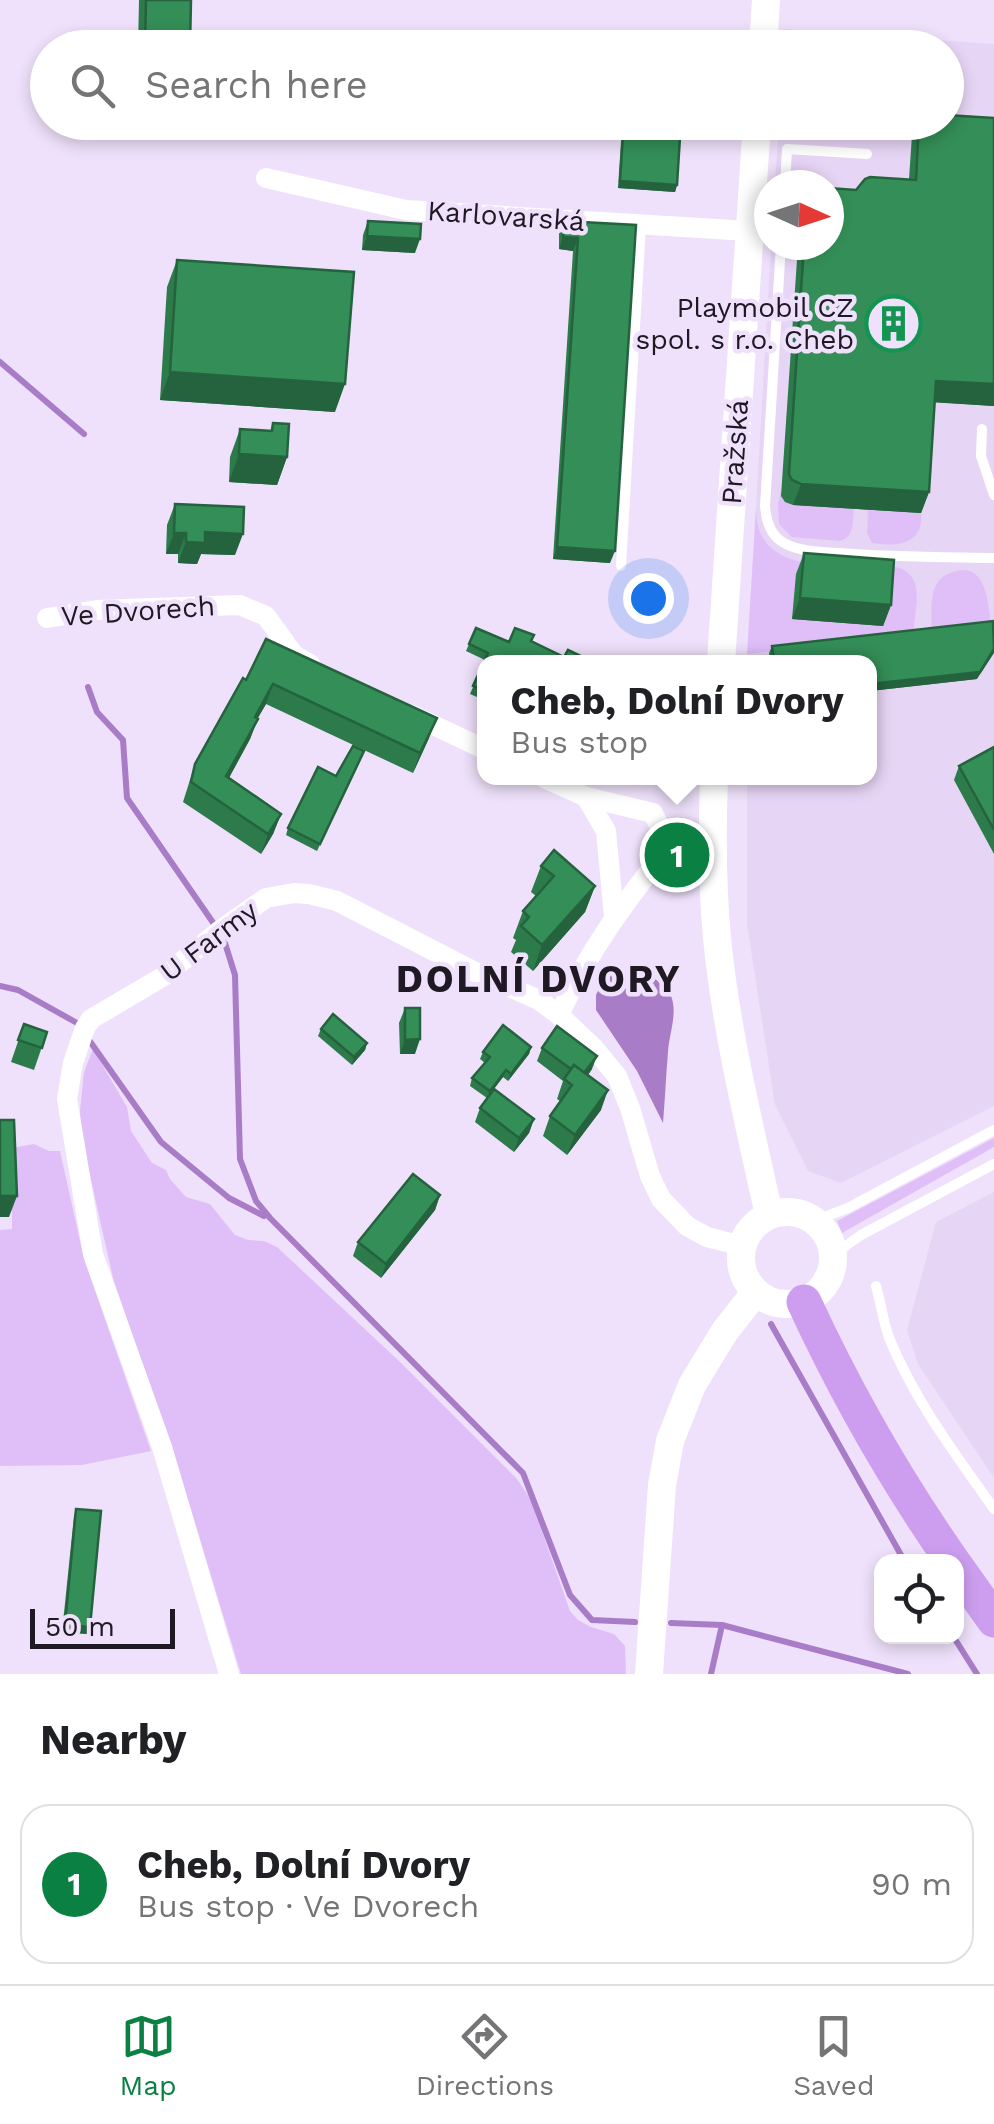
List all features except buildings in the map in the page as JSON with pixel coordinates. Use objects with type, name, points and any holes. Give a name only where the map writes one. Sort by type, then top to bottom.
[{"type":"highway","points":[[804,1302],[879,1448],[948,1554]]},
{"type":"highway","points":[[964,1577],[994,1620]]},
{"type":"main road","points":[[764,30],[766,0]]},
{"type":"main road","name":"Pražská","points":[[721,655],[756,140]]},
{"type":"main road","points":[[714,785],[717,937],[734,1046],[769,1215]]},
{"type":"main road","points":[[792,1212],[814,1221],[824,1230],[833,1255],[826,1283],[804,1302],[791,1305],[778,1304],[755,1292],[742,1271],[742,1246],[757,1222],[769,1215],[792,1212]]},
{"type":"main road","points":[[649,1674],[662,1484],[670,1441],[692,1384],[755,1292]]},
{"type":"street","name":"Karlovarská","points":[[266,178],[406,210],[749,232]]},
{"type":"street","name":"Ve Dvorech","points":[[48,618],[97,610],[240,605],[266,616],[294,655],[322,671]]},
{"type":"street","points":[[399,708],[477,746]]},
{"type":"street","points":[[559,785],[586,797],[653,814],[668,846],[614,916],[559,1015]]},
{"type":"street","points":[[586,797],[606,831],[614,916]]},
{"type":"street","name":"U Farmy","points":[[229,1674],[162,1447],[93,1254],[67,1099],[73,1064],[90,1020],[164,976],[266,898],[309,894],[337,902],[538,1000],[559,1015],[617,1076],[661,1199],[686,1226],[707,1237],[742,1246]]},
{"type":"lane","points":[[785,170],[787,149],[867,154]]},
{"type":"lane","points":[[621,566],[640,225]]},
{"type":"lane","points":[[780,260],[765,506],[766,520],[776,538],[806,550],[994,558]]},
{"type":"lane","points":[[982,429],[980,456],[994,495]]},
{"type":"lane","points":[[814,1221],[848,1208],[994,1130]]},
{"type":"lane","points":[[833,1255],[861,1235],[994,1164]]},
{"type":"lane","points":[[876,1286],[888,1336],[912,1386],[994,1509]]},
{"type":"shaded area","points":[[964,42],[994,44],[994,1106],[841,1183],[808,1171],[775,1105],[747,924],[747,785],[877,785],[877,655],[747,655],[770,260],[844,260],[844,170],[776,170],[778,140],[964,140]]},
{"type":"shaded area","points":[[781,490],[783,500],[793,505],[854,509],[848,536],[840,541],[792,537],[779,524]]},
{"type":"shaded area","points":[[756,509],[759,529],[768,545],[794,560],[890,566],[908,572],[916,588],[914,630],[931,631],[933,595],[940,579],[962,570],[972,572],[983,586],[991,625],[747,654]]},
{"type":"shaded area","points":[[868,510],[921,513],[921,524],[907,542],[872,543],[867,533]]},
{"type":"shaded area","points":[[633,969],[660,982],[673,1003],[663,1123],[637,1071],[596,1010],[596,995],[607,972]]},
{"type":"shaded area","points":[[93,1049],[127,1107],[131,1131],[152,1163],[166,1170],[186,1197],[210,1204],[235,1235],[277,1247],[517,1479],[531,1500],[570,1611],[591,1627],[614,1634],[625,1646],[626,1674],[241,1674],[180,1474],[113,1278],[82,1140],[84,1072]]},
{"type":"shaded area","points":[[994,1138],[994,1147],[842,1233],[837,1221]]},
{"type":"shaded area","points":[[34,1144],[60,1151],[84,1259],[151,1451],[82,1465],[0,1466],[0,1230],[12,1229],[12,1148]]},
{"type":"shaded area","points":[[994,1192],[994,1478],[918,1364],[907,1330],[936,1222]]},
{"type":"waterway","points":[[0,362],[84,434]]},
{"type":"waterway","points":[[88,687],[97,712],[123,740],[127,798],[214,924]]},
{"type":"waterway","points":[[224,940],[235,975],[240,1159],[256,1201],[523,1473],[570,1595],[592,1620],[635,1622]]},
{"type":"waterway","points":[[0,986],[18,990],[77,1023],[161,1142],[229,1198],[264,1216]]},
{"type":"waterway","points":[[771,1324],[900,1554]]},
{"type":"waterway","points":[[671,1623],[722,1625],[908,1674]]},
{"type":"waterway","points":[[711,1674],[722,1625]]},
{"type":"waterway","points":[[958,1644],[977,1674]]},
{"type":"place","name":"Playmobil CZ spol. s r.o. Cheb","points":[[893,323]]},
{"type":"place","name":"Cheb, Dolní Dvory","points":[[677,855]]},
{"type":"district","name":"DOLNÍ DVORY","points":[[539,979]]}]
